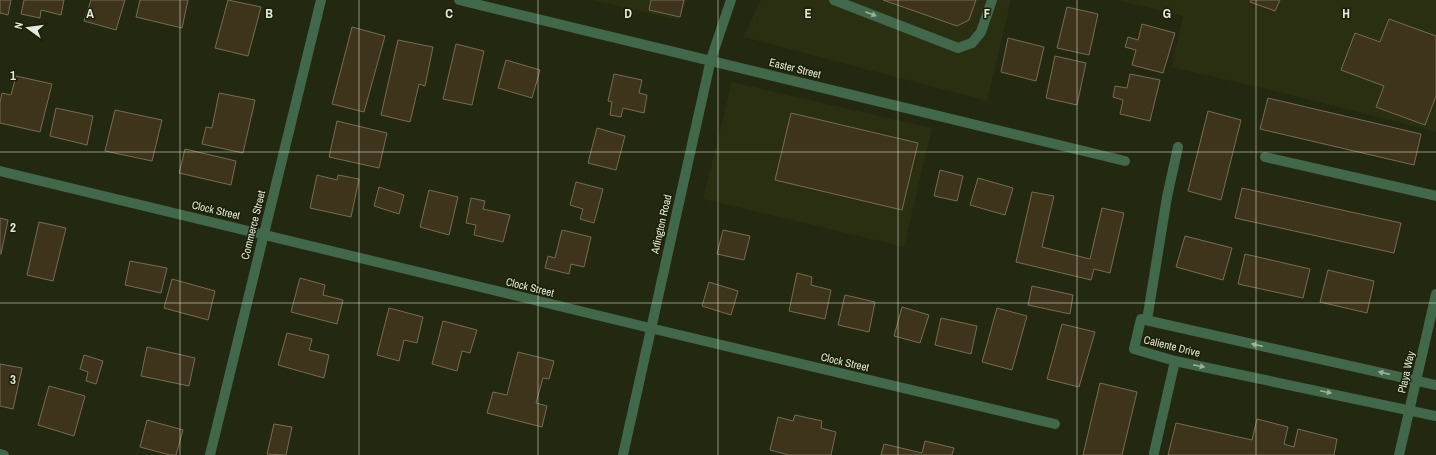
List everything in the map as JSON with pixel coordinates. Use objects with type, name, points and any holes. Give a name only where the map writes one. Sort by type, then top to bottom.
[{"type":"street","name":"Commerce Street","points":[[210,455],[321,0]]},
{"type":"street","name":"Easter Street","points":[[460,0],[711,59],[1125,161]]},
{"type":"street","name":"Arlington Road","points":[[623,455],[711,59],[731,0]]},
{"type":"street","points":[[834,0],[958,48],[972,43],[981,32],[992,0]]},
{"type":"street","points":[[1147,320],[1167,197],[1178,148]]},
{"type":"street","points":[[1265,157],[1436,196]]},
{"type":"street","name":"Clock Street","points":[[0,171],[650,328],[1056,424]]},
{"type":"street","name":"Playa Way","points":[[1398,455],[1436,294]]},
{"type":"street","name":"Caliente Drive","points":[[1436,385],[1141,319],[1134,349],[1175,361],[1436,416]]},
{"type":"street","points":[[1154,453],[1175,361]]},
{"type":"street","points":[[0,454],[4,455]]},
{"type":"shaded area","points":[[593,0],[688,0],[677,20]]},
{"type":"shaded area","points":[[761,0],[1011,0],[987,101],[743,37]]},
{"type":"shaded area","points":[[1116,0],[1436,0],[1436,132],[1279,92],[1171,67],[1183,16]]},
{"type":"shaded area","points":[[732,82],[932,128],[904,247],[703,199]]},
{"type":"building","points":[[0,0],[11,0],[8,15],[0,13]]},
{"type":"building","points":[[24,0],[64,0],[61,15],[41,10],[40,18],[21,14]]},
{"type":"building","points":[[91,0],[125,0],[116,30],[84,21]]},
{"type":"building","points":[[140,0],[188,0],[182,28],[136,17]]},
{"type":"building","points":[[228,0],[261,7],[248,56],[215,48]]},
{"type":"building","points":[[651,0],[684,0],[680,17],[649,10]]},
{"type":"building","points":[[883,0],[976,0],[969,20],[957,26]]},
{"type":"building","points":[[1251,0],[1280,0],[1275,11],[1250,2]]},
{"type":"building","points":[[1067,7],[1098,14],[1089,55],[1057,48]]},
{"type":"building","points":[[1389,19],[1436,36],[1436,96],[1425,125],[1376,107],[1384,86],[1341,70],[1355,33],[1380,42]]},
{"type":"building","points":[[1142,24],[1175,33],[1163,73],[1132,65],[1136,50],[1125,47],[1128,37],[1138,40]]},
{"type":"building","points":[[352,27],[385,36],[364,112],[332,104]]},
{"type":"building","points":[[1008,38],[1044,47],[1036,81],[1001,72]]},
{"type":"building","points":[[398,40],[433,47],[425,86],[419,84],[410,122],[381,115]]},
{"type":"building","points":[[456,44],[484,51],[472,105],[443,99]]},
{"type":"building","points":[[1055,56],[1086,63],[1077,105],[1046,98]]},
{"type":"building","points":[[506,60],[540,70],[532,98],[498,88]]},
{"type":"building","points":[[614,74],[642,80],[639,93],[647,95],[644,113],[623,108],[621,117],[610,115],[612,102],[608,101]]},
{"type":"building","points":[[1130,74],[1160,80],[1150,121],[1120,114],[1123,100],[1113,97],[1115,86],[1127,88]]},
{"type":"building","points":[[16,76],[52,84],[40,132],[0,123],[0,102],[2,93],[11,95]]},
{"type":"building","points":[[219,93],[255,100],[243,153],[202,144],[206,127],[212,128]]},
{"type":"building","points":[[1268,98],[1421,134],[1414,165],[1260,129]]},
{"type":"building","points":[[56,108],[93,116],[87,145],[50,136]]},
{"type":"building","points":[[115,110],[162,120],[152,161],[105,151]]},
{"type":"building","points":[[1208,111],[1241,120],[1221,200],[1188,191]]},
{"type":"building","points":[[791,113],[918,143],[902,210],[775,180]]},
{"type":"building","points":[[337,121],[387,133],[379,168],[329,157]]},
{"type":"building","points":[[597,128],[625,136],[616,170],[588,163]]},
{"type":"building","points":[[185,149],[236,161],[231,185],[179,173]]},
{"type":"building","points":[[940,170],[963,176],[957,201],[934,196]]},
{"type":"building","points":[[317,175],[337,180],[338,175],[359,179],[351,217],[310,208]]},
{"type":"building","points":[[978,178],[1013,188],[1005,215],[970,205]]},
{"type":"building","points":[[576,182],[603,189],[594,223],[580,219],[583,209],[570,205]]},
{"type":"building","points":[[379,187],[404,195],[399,214],[374,206]]},
{"type":"building","points":[[1242,188],[1401,223],[1394,253],[1235,218]]},
{"type":"building","points":[[429,190],[458,197],[449,235],[420,227]]},
{"type":"building","points":[[1032,192],[1054,196],[1042,247],[1090,259],[1102,208],[1124,213],[1110,273],[1094,269],[1091,280],[1016,262]]},
{"type":"building","points":[[471,198],[485,201],[483,209],[510,215],[503,242],[474,235],[476,225],[466,223]]},
{"type":"building","points":[[0,218],[8,220],[1,254],[0,254]]},
{"type":"building","points":[[39,222],[66,228],[53,281],[27,275]]},
{"type":"building","points":[[562,230],[591,237],[584,267],[571,264],[569,274],[545,268],[548,256],[555,258]]},
{"type":"building","points":[[723,230],[750,236],[744,260],[717,254]]},
{"type":"building","points":[[1185,236],[1232,248],[1223,280],[1176,267]]},
{"type":"building","points":[[1245,254],[1310,269],[1303,298],[1238,284]]},
{"type":"building","points":[[130,261],[167,268],[161,293],[125,285]]},
{"type":"building","points":[[1328,270],[1374,281],[1367,313],[1320,302]]},
{"type":"building","points":[[797,273],[812,277],[811,285],[831,290],[825,319],[789,311]]},
{"type":"building","points":[[300,278],[325,285],[323,295],[343,300],[337,324],[291,312]]},
{"type":"building","points":[[172,279],[215,291],[208,320],[164,308]]},
{"type":"building","points":[[709,282],[738,291],[731,315],[702,306]]},
{"type":"building","points":[[1032,286],[1073,295],[1070,314],[1028,305]]},
{"type":"building","points":[[845,295],[875,302],[869,332],[838,325]]},
{"type":"building","points":[[902,307],[929,315],[920,343],[894,336]]},
{"type":"building","points":[[389,308],[423,317],[417,343],[404,340],[399,361],[377,355]]},
{"type":"building","points":[[997,308],[1027,316],[1012,370],[982,362]]},
{"type":"building","points":[[941,318],[977,326],[971,354],[935,345]]},
{"type":"building","points":[[443,321],[477,330],[470,353],[462,351],[457,371],[432,364]]},
{"type":"building","points":[[1062,324],[1095,332],[1079,387],[1047,379]]},
{"type":"building","points":[[287,333],[312,339],[309,350],[329,355],[324,378],[278,365]]},
{"type":"building","points":[[147,347],[195,358],[189,386],[141,376]]},
{"type":"building","points":[[518,352],[554,361],[549,379],[543,378],[536,403],[547,406],[542,427],[487,413],[493,392],[507,395]]},
{"type":"building","points":[[84,355],[103,361],[96,384],[86,381],[88,372],[80,369]]},
{"type":"building","points":[[0,364],[22,368],[13,409],[0,406]]},
{"type":"building","points":[[1100,383],[1137,392],[1122,455],[1083,455]]},
{"type":"building","points":[[49,386],[85,396],[74,436],[38,425]]},
{"type":"building","points":[[795,415],[822,421],[821,428],[836,432],[831,455],[789,455],[770,450],[778,417],[793,421]]},
{"type":"building","points":[[1257,419],[1288,427],[1284,444],[1294,447],[1298,429],[1337,439],[1334,455],[1168,455],[1176,423],[1252,440]]},
{"type":"building","points":[[147,420],[183,430],[176,455],[170,455],[140,447]]},
{"type":"building","points":[[274,424],[292,427],[286,455],[267,454]]},
{"type":"building","points":[[925,441],[954,448],[952,455],[881,455],[884,444],[922,453]]}]
